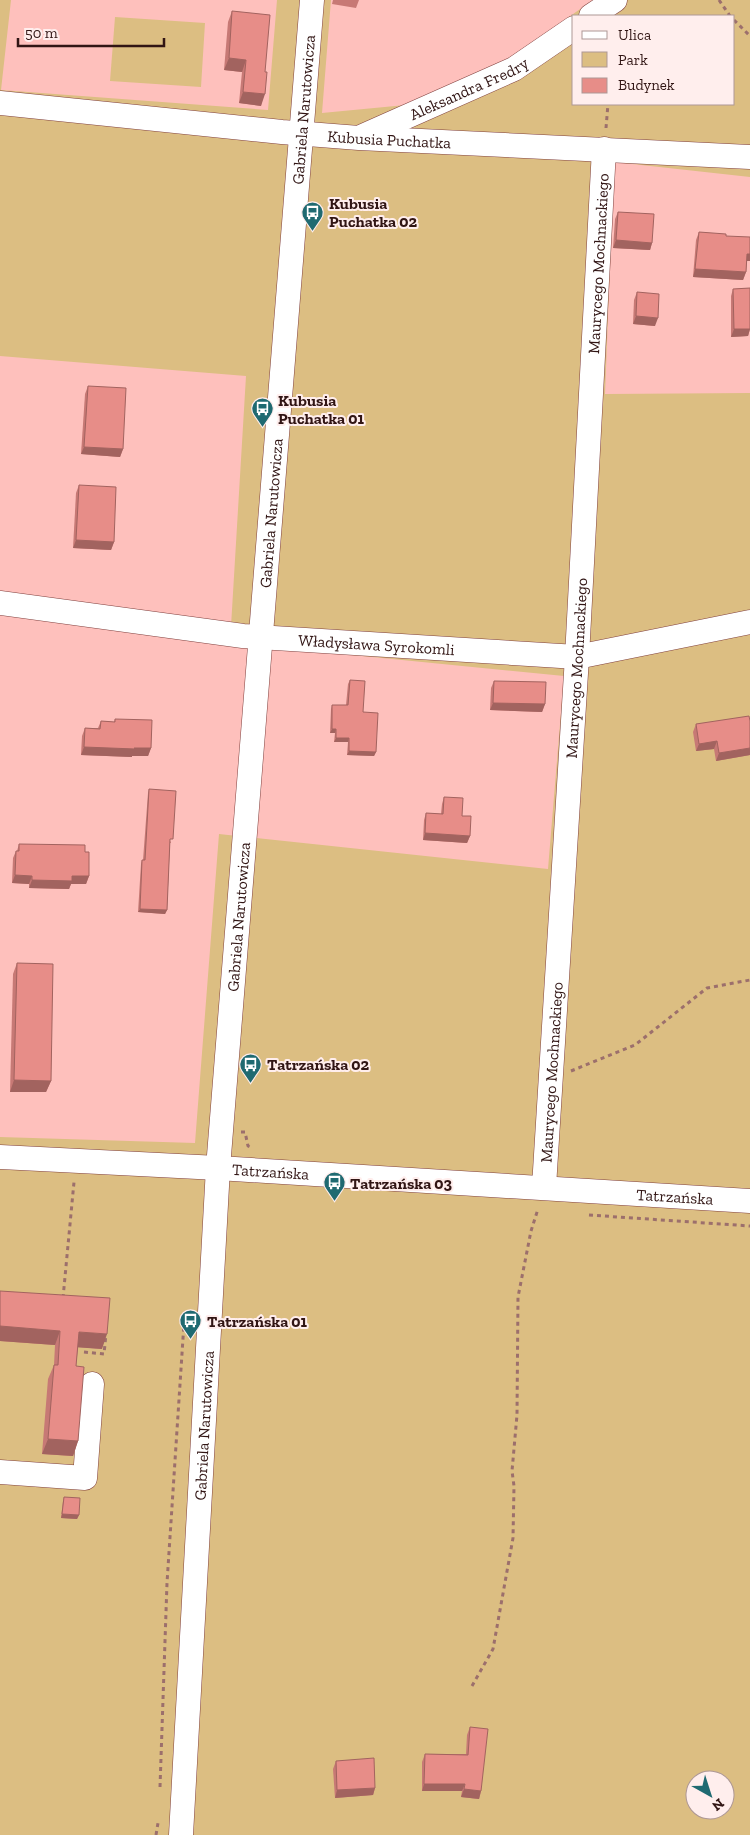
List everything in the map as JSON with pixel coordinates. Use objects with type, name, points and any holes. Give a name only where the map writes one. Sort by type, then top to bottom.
[{"type":"street","name":"Gabriela Narutowicza","points":[[182,1835],[218,1168],[312,0]]},
{"type":"street","points":[[592,15],[614,0]]},
{"type":"street","name":"Aleksandra Fredry","points":[[359,138],[514,69],[572,29]]},
{"type":"street","name":"Kubusia Puchatka","points":[[0,103],[301,134],[750,157]]},
{"type":"street","name":"Maurycego Mochnackiego","points":[[544,1187],[577,657],[604,149]]},
{"type":"street","name":"Władysława Syrokomli","points":[[0,603],[261,637],[577,657],[750,622]]},
{"type":"street","name":"Tatrzańska","points":[[0,1157],[544,1187],[750,1201]]},
{"type":"street","points":[[0,1472],[85,1478],[92,1384]]},
{"type":"path","points":[[719,0],[729,15]]},
{"type":"path","points":[[735,21],[750,36]]},
{"type":"path","points":[[551,1079],[635,1045],[707,988],[750,980]]},
{"type":"path","points":[[245,1132],[248,1146],[253,1149]]},
{"type":"path","points":[[62,1306],[75,1161]]},
{"type":"path","points":[[472,1686],[493,1649],[513,1538],[514,1486],[512,1471],[516,1415],[518,1297],[531,1231],[544,1187]]},
{"type":"path","points":[[63,1299],[68,1303]]},
{"type":"path","points":[[160,1790],[167,1583],[183,1342],[188,1305]]},
{"type":"path","points":[[84,1352],[104,1354],[106,1327]]},
{"type":"path","points":[[156,1835],[159,1819]]},
{"type":"green space","points":[[0,0],[11,0],[1,90],[268,110],[277,0],[331,0],[322,113],[416,104],[509,59],[593,0],[750,0],[750,177],[614,162],[605,394],[750,393],[750,1835],[0,1835],[0,1137],[195,1143],[219,834],[548,869],[564,676],[230,643],[246,376],[0,356]]},
{"type":"green space","points":[[115,17],[205,23],[201,87],[110,81]]},
{"type":"building","points":[[232,11],[270,15],[265,94],[243,92],[246,60],[229,58]]},
{"type":"building","points":[[618,212],[654,214],[652,243],[616,240]]},
{"type":"building","points":[[699,232],[750,237],[750,254],[747,254],[746,272],[695,269]]},
{"type":"building","points":[[750,288],[750,329],[734,329],[733,289]]},
{"type":"building","points":[[637,292],[659,294],[658,318],[636,316]]},
{"type":"building","points":[[88,386],[126,388],[123,449],[84,447]]},
{"type":"building","points":[[79,485],[116,487],[114,542],[76,540]]},
{"type":"building","points":[[350,680],[365,681],[363,712],[378,713],[376,752],[349,751],[349,738],[336,738],[336,729],[332,729],[332,705],[348,705]]},
{"type":"building","points":[[494,681],[546,682],[545,704],[493,703]]},
{"type":"building","points":[[749,716],[750,748],[719,753],[717,741],[699,744],[696,724]]},
{"type":"building","points":[[115,719],[152,720],[151,748],[84,747],[85,728],[100,729],[101,721],[115,722]]},
{"type":"building","points":[[149,789],[176,791],[173,839],[170,839],[167,910],[140,909],[142,860],[145,860]]},
{"type":"building","points":[[444,797],[463,798],[462,816],[471,816],[470,836],[425,833],[426,813],[443,814]]},
{"type":"building","points":[[19,844],[85,845],[85,852],[89,852],[89,876],[72,876],[72,881],[32,880],[32,876],[15,875],[16,851],[19,851]]},
{"type":"building","points":[[17,963],[53,964],[51,1081],[14,1080]]},
{"type":"building","points":[[0,1291],[110,1298],[107,1334],[79,1332],[76,1366],[84,1367],[78,1441],[48,1439],[54,1365],[58,1365],[60,1331],[0,1326]]},
{"type":"building","points":[[64,1497],[80,1498],[79,1515],[62,1514]]},
{"type":"building","points":[[470,1727],[488,1729],[481,1791],[464,1789],[465,1784],[424,1784],[425,1754],[468,1755]]},
{"type":"building","points":[[374,1758],[375,1788],[337,1790],[336,1761]]},
{"type":"place","name":"Kubusia Puchatka 02","points":[[313,231]]},
{"type":"place","name":"Kubusia Puchatka 01","points":[[262,428]]},
{"type":"place","name":"Tatrzańska 02","points":[[251,1083]]},
{"type":"place","name":"Tatrzańska 03","points":[[334,1202]]},
{"type":"place","name":"Tatrzańska 01","points":[[191,1340]]}]
